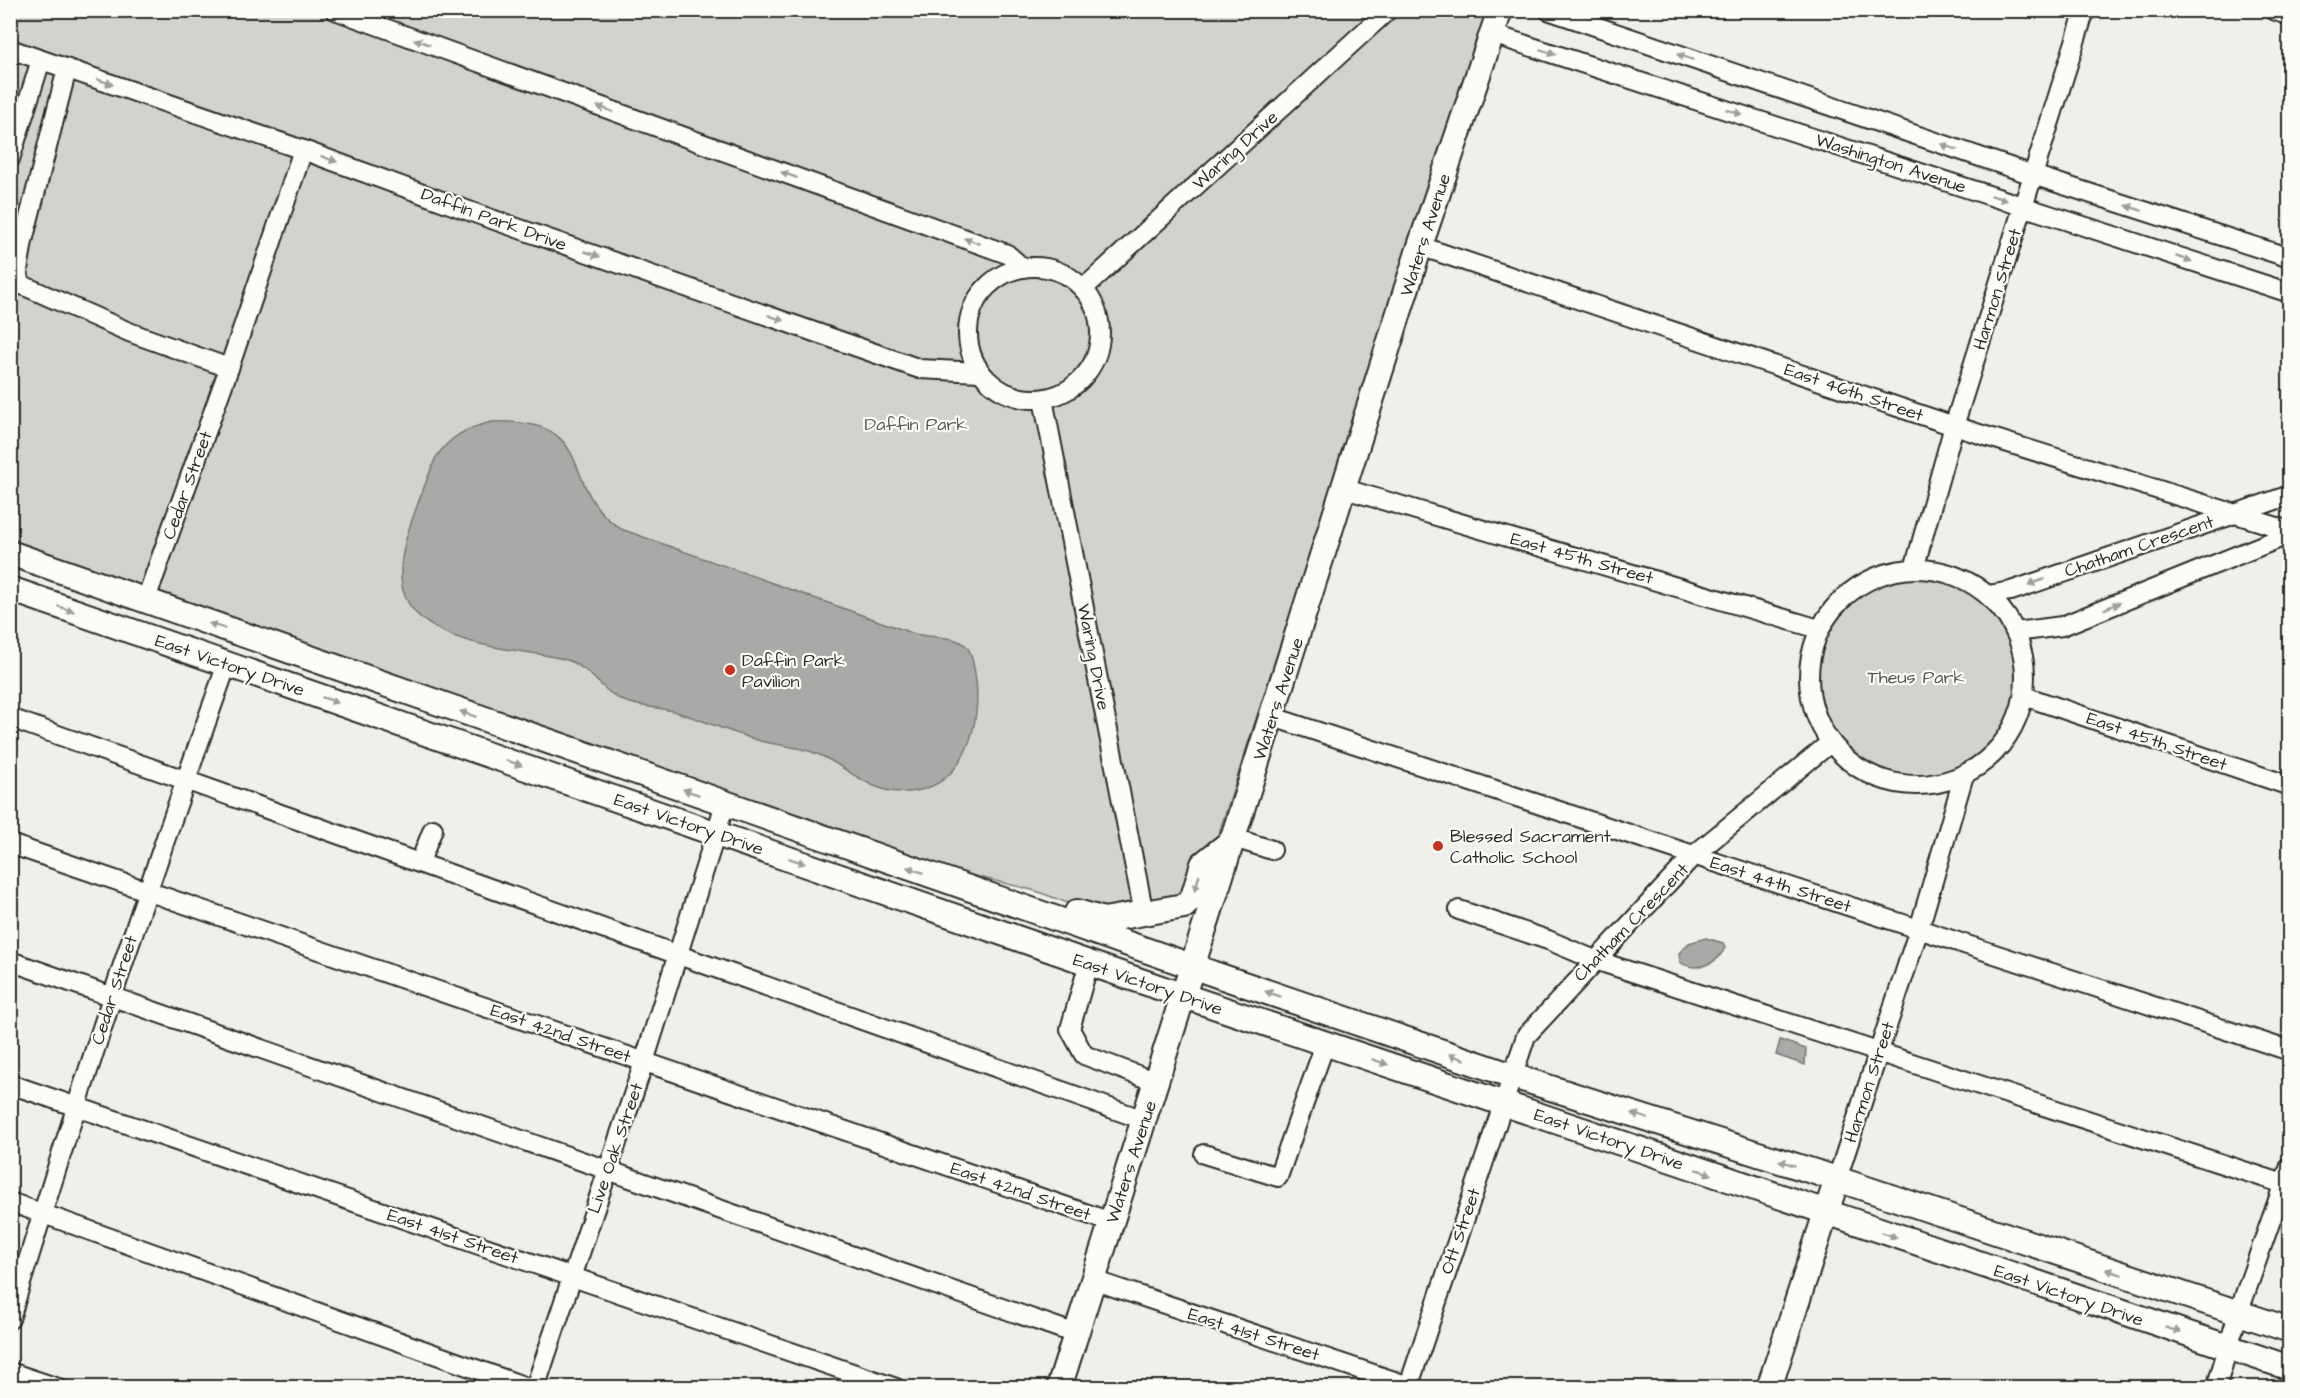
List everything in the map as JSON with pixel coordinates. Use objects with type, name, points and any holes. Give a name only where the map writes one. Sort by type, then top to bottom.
[{"type":"main road","name":"Waters Avenue","points":[[1059,1388],[1273,717],[1420,246],[1500,10]]},
{"type":"main road","name":"East Victory Drive","points":[[10,553],[1193,967],[1513,1076],[1838,1179],[2289,1330]]},
{"type":"main road","name":"East Victory Drive","points":[[10,590],[1184,996],[2289,1368]]},
{"type":"main road","points":[[227,664],[231,658],[243,651],[279,658],[292,652]]},
{"type":"main road","points":[[955,884],[997,889],[1104,920],[1144,914],[1184,906],[1193,897],[1203,864],[1234,839]]},
{"type":"main road","name":"Harmon Street","points":[[1769,1388],[1838,1179]]},
{"type":"street","points":[[334,10],[1007,254],[1023,268]]},
{"type":"street","name":"Waring Drive","points":[[1083,289],[1388,10]]},
{"type":"street","name":"Washington Avenue","points":[[1548,10],[2033,175],[2289,258]]},
{"type":"street","name":"Harmon Street","points":[[1914,569],[1954,426],[2085,10]]},
{"type":"street","points":[[2273,10],[2289,16]]},
{"type":"street","name":"Washington Avenue","points":[[1492,34],[2289,293]]},
{"type":"street","name":"Daffin Park Drive","points":[[10,49],[303,150],[480,215],[920,369],[980,372]]},
{"type":"street","points":[[10,159],[41,60]]},
{"type":"street","points":[[68,69],[23,241],[15,281],[129,332],[229,368]]},
{"type":"street","name":"Cedar Street","points":[[145,602],[229,368],[303,150]]},
{"type":"street","name":"East 46th Street","points":[[1420,246],[1954,426],[2233,513],[2289,533]]},
{"type":"street","points":[[1023,268],[1055,271],[1083,289],[1094,306],[1100,325],[1099,346],[1092,365],[1080,381],[1063,393],[1043,399],[1026,399],[1008,394],[993,385],[980,372],[970,352],[968,330],[973,309],[984,290],[1002,276],[1023,268]]},
{"type":"street","name":"Waring Drive","points":[[1043,399],[1144,914]]},
{"type":"street","name":"East 45th Street","points":[[1345,489],[1819,628]]},
{"type":"street","name":"Chatham Crescent","points":[[1988,596],[2011,591],[2289,495]]},
{"type":"street","points":[[2016,632],[2062,626],[2289,533]]},
{"type":"street","points":[[1914,569],[1952,575],[1988,596],[2004,612],[2016,632],[2025,670],[2024,696],[2013,728],[2002,744],[1989,758],[1964,775],[1924,785],[1886,781],[1858,769],[1830,743],[1820,727],[1808,690],[1811,649],[1819,628],[1845,595],[1877,576],[1914,569]]},
{"type":"street","name":"Cedar Street","points":[[10,1319],[111,997],[227,664]]},
{"type":"street","name":"East 45th Street","points":[[2024,696],[2289,786]]},
{"type":"street","name":"East 44th Street","points":[[1273,717],[2289,1051]]},
{"type":"street","points":[[10,718],[186,778],[1144,1120]]},
{"type":"street","name":"Chatham Crescent","points":[[1513,1076],[1526,1036],[1694,855],[1830,743]]},
{"type":"street","name":"Harmon Street","points":[[1838,1179],[1919,929],[1964,775]]},
{"type":"street","name":"Live Oak Street","points":[[535,1388],[644,1062],[676,954],[725,804]]},
{"type":"street","points":[[420,862],[433,829]]},
{"type":"street","points":[[1234,839],[1272,850]]},
{"type":"street","name":"East 42nd Street","points":[[10,844],[1112,1222]]},
{"type":"street","points":[[1459,910],[1548,940],[1595,960],[1878,1053],[2288,1178],[2238,1314],[2216,1388]]},
{"type":"street","points":[[10,961],[1076,1334]]},
{"type":"street","points":[[1089,963],[1070,1029],[1084,1055],[1156,1082]]},
{"type":"street","points":[[1204,1154],[1278,1177],[1325,1044]]},
{"type":"street","name":"Ott Street","points":[[1411,1387],[1513,1076]]},
{"type":"street","name":"East 41st Street","points":[[10,1084],[896,1388]]},
{"type":"street","points":[[10,1202],[529,1388]]},
{"type":"street","name":"East 41st Street","points":[[1093,1280],[1411,1387]]},
{"type":"street","points":[[10,1372],[58,1388]]},
{"type":"green space","name":"Daffin Park","points":[[1486,10],[1216,842],[1178,902],[1086,910],[1036,891],[927,864],[11,540],[11,11]]},
{"type":"green space","name":"Theus Park","points":[[1906,569],[1928,569],[1948,573],[1968,581],[1994,600],[2013,626],[2021,646],[2025,677],[2021,708],[2013,728],[1994,754],[1968,773],[1948,781],[1928,785],[1906,785],[1886,781],[1866,773],[1848,761],[1833,746],[1821,728],[1813,708],[1809,688],[1809,666],[1813,646],[1821,626],[1833,608],[1848,593],[1866,581],[1886,573]]},
{"type":"shaded area","points":[[492,422],[527,424],[550,431],[564,443],[589,494],[601,512],[621,529],[915,634],[953,639],[964,644],[970,653],[975,673],[976,712],[973,731],[957,766],[944,779],[928,788],[908,792],[885,790],[812,752],[752,739],[673,711],[624,701],[570,661],[542,654],[494,647],[452,635],[424,620],[407,601],[401,579],[403,553],[410,525],[435,459],[441,451],[459,434]]},
{"type":"shaded area","points":[[1706,938],[1723,943],[1725,947],[1718,958],[1699,967],[1680,962],[1679,953],[1689,943]]},
{"type":"shaded area","points":[[1780,1040],[1806,1049],[1805,1065],[1776,1055]]},
{"type":"place","name":"Daffin Park Pavilion","points":[[730,670]]},
{"type":"place","name":"Blessed Sacrament Catholic School","points":[[1438,846]]}]
